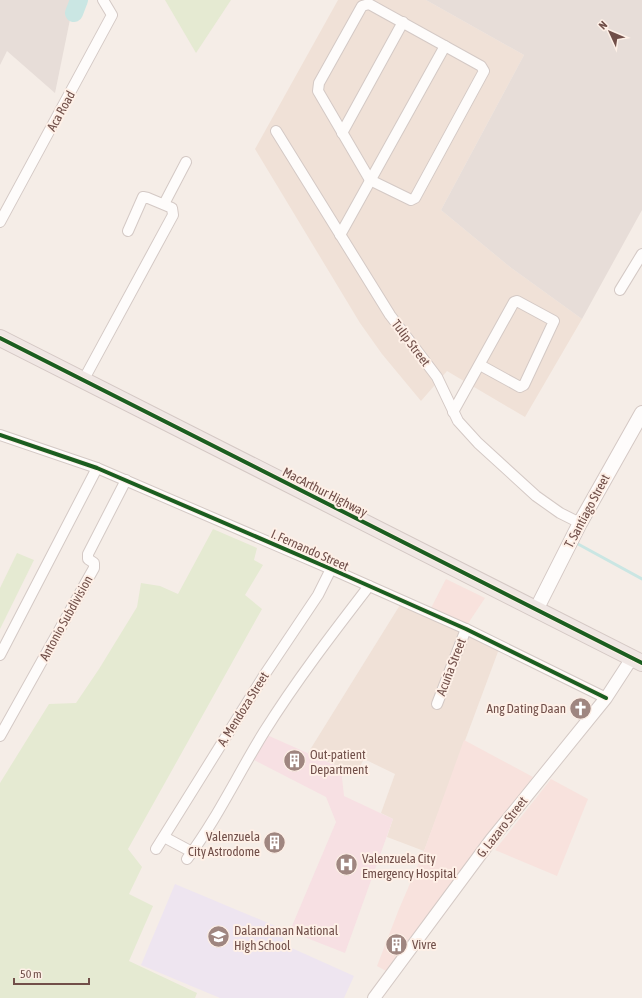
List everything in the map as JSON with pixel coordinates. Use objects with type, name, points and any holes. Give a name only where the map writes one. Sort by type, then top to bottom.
[{"type":"highway","name":"MacArthur Highway","points":[[0,338],[84,379],[637,661]]},
{"type":"main road","name":"T. Santiago Street","points":[[536,610],[580,523],[642,413]]},
{"type":"street","name":"Aca Road","points":[[0,222],[112,15],[103,0]]},
{"type":"street","points":[[369,4],[403,22],[481,66],[484,71],[415,198],[411,200],[370,180],[318,91],[319,83],[362,6],[369,4]]},
{"type":"street","points":[[342,133],[403,22]]},
{"type":"street","points":[[340,235],[445,46]]},
{"type":"street","name":"Tulip Street","points":[[276,131],[398,327],[437,377],[458,421],[478,443],[518,480],[548,505],[580,523]]},
{"type":"street","points":[[164,204],[186,162]]},
{"type":"street","points":[[84,379],[172,215],[172,208],[143,197],[128,231]]},
{"type":"street","points":[[620,290],[641,257]]},
{"type":"street","points":[[454,412],[514,302],[517,301],[554,321],[554,325],[524,385],[520,387],[480,365]]},
{"type":"street","name":"I. Fernando Street","points":[[0,435],[97,468],[126,480],[466,629],[606,698]]},
{"type":"street","points":[[0,654],[97,468]]},
{"type":"street","name":"Antonio Subdivision","points":[[0,736],[94,568],[94,564],[88,559],[88,554],[126,480]]},
{"type":"street","name":"A. Mendoza Street","points":[[156,849],[265,674],[318,595],[332,570]]},
{"type":"street","points":[[164,837],[190,856],[221,807],[264,732],[294,685],[369,586]]},
{"type":"street","name":"Acuña Street","points":[[437,704],[466,629]]},
{"type":"street","name":"G. Lazaro Street","points":[[374,998],[491,840],[637,661]]},
{"type":"shaded area","points":[[0,0],[74,0],[55,93],[7,51],[0,65]]},
{"type":"shaded area","points":[[338,0],[426,0],[524,55],[441,210],[510,267],[582,319],[525,417],[447,371],[421,401],[382,354],[360,323],[255,149]]},
{"type":"shaded area","points":[[426,0],[642,0],[642,210],[582,319],[510,267],[441,210],[524,55]]},
{"type":"shaded area","points":[[446,579],[485,598],[467,625],[431,608]]},
{"type":"shaded area","points":[[400,605],[499,649],[424,851],[387,837],[393,819],[381,813],[395,774],[364,759],[356,774],[308,753]]},
{"type":"shaded area","name":"Valenzuela City Emergency Hospital","points":[[267,735],[341,768],[344,796],[393,819],[345,953],[294,933],[292,926],[336,822],[326,797],[254,760]]},
{"type":"shaded area","points":[[464,740],[533,777],[386,971],[377,966],[424,851]]},
{"type":"shaded area","points":[[551,779],[588,799],[557,876],[495,850]]},
{"type":"shaded area","name":"Dalandanan National High School","points":[[175,884],[280,928],[285,945],[354,976],[344,998],[220,998],[141,965]]},
{"type":"green space","points":[[165,0],[231,0],[196,53]]},
{"type":"green space","points":[[213,529],[257,548],[254,560],[263,565],[245,595],[262,609],[128,849],[142,867],[129,894],[153,906],[129,961],[197,993],[195,998],[0,998],[0,783],[49,704],[76,703],[137,607],[141,583],[160,586],[178,594]]},
{"type":"green space","points":[[17,553],[34,560],[0,629],[0,588]]},
{"type":"waterway","points":[[74,13],[79,0]]},
{"type":"waterway","points":[[578,544],[642,579]]},
{"type":"cycle path","points":[[0,338],[642,663]]},
{"type":"cycle path","points":[[0,435],[97,468],[331,569],[466,629],[606,698]]},
{"type":"place","name":"Ang Dating Daan","points":[[581,708]]},
{"type":"place","name":"Out-patient Department","points":[[295,761]]},
{"type":"place","name":"Valenzuela City Astrodome","points":[[275,843]]},
{"type":"place","name":"Valenzuela City Emergency Hospital","points":[[347,865]]},
{"type":"place","name":"Dalandanan National High School","points":[[218,937]]},
{"type":"place","name":"Vivre","points":[[396,944]]}]
